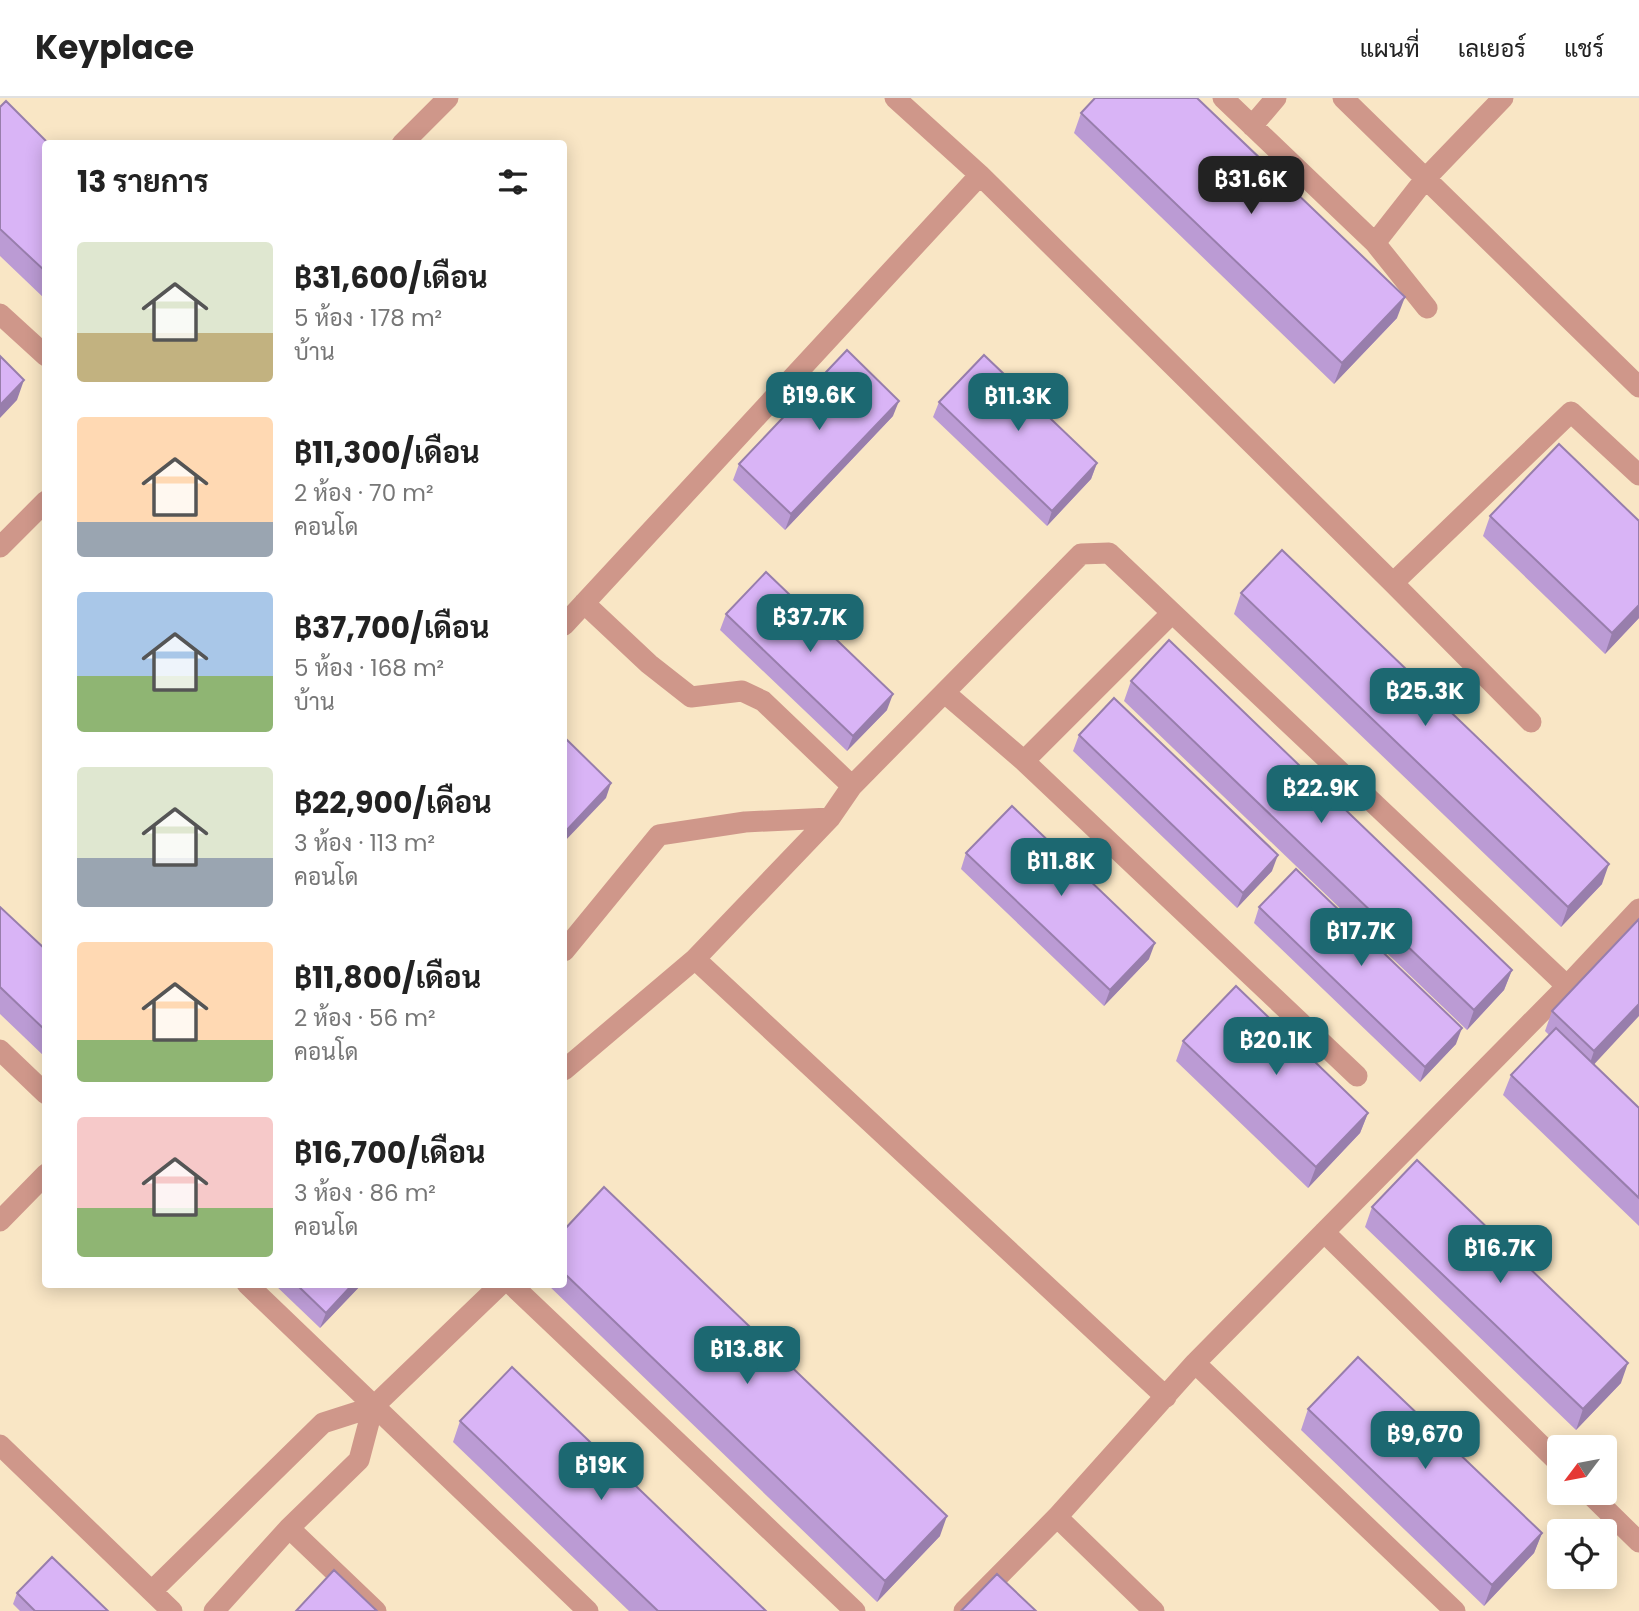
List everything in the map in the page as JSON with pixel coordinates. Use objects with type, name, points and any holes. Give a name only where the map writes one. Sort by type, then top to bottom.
[{"type":"street","points":[[406,140],[449,98]]},
{"type":"street","points":[[895,98],[981,175],[1531,722]]},
{"type":"street","points":[[1223,98],[1375,243],[1427,307]]},
{"type":"street","points":[[1252,126],[1276,98]]},
{"type":"street","points":[[1343,98],[1639,387]]},
{"type":"street","points":[[1375,243],[1426,178],[1503,98]]},
{"type":"street","points":[[567,622],[981,175]]},
{"type":"street","points":[[0,314],[42,352]]},
{"type":"street","points":[[1393,583],[1571,412],[1639,475]]},
{"type":"street","points":[[0,547],[42,505]]},
{"type":"street","points":[[567,1067],[695,959],[830,818],[852,786],[1081,554],[1109,553],[1567,986]]},
{"type":"street","points":[[584,603],[649,664],[691,697],[742,691],[764,701],[852,786]]},
{"type":"street","points":[[1024,761],[1172,612]]},
{"type":"street","points":[[945,693],[1024,761],[1357,1076]]},
{"type":"street","points":[[567,947],[659,835],[745,822],[830,818]]},
{"type":"street","points":[[964,1611],[1057,1517],[1195,1363],[1567,986],[1639,909]]},
{"type":"street","points":[[695,959],[1166,1398]]},
{"type":"street","points":[[0,1050],[42,1090]]},
{"type":"street","points":[[0,1220],[42,1178]]},
{"type":"street","points":[[1324,1232],[1547,1452]]},
{"type":"street","points":[[251,1288],[587,1611]]},
{"type":"street","points":[[153,1591],[323,1423],[373,1407],[497,1288]]},
{"type":"street","points":[[515,1288],[855,1611]]},
{"type":"street","points":[[1195,1363],[1455,1611]]},
{"type":"street","points":[[214,1611],[289,1528],[359,1460],[373,1407]]},
{"type":"street","points":[[0,1445],[173,1611]]},
{"type":"street","points":[[1601,1505],[1639,1542]]},
{"type":"street","points":[[1057,1517],[1154,1611]]},
{"type":"street","points":[[289,1528],[376,1611]]},
{"type":"building","points":[[1095,98],[1197,98],[1405,297],[1342,363],[1081,113]]},
{"type":"building","points":[[6,101],[45,140],[42,140],[42,268],[0,229],[0,107]]},
{"type":"building","points":[[847,350],[899,401],[791,514],[739,464]]},
{"type":"building","points":[[984,355],[1097,463],[1052,511],[939,402]]},
{"type":"building","points":[[0,356],[24,380],[0,405]]},
{"type":"building","points":[[1559,444],[1639,521],[1639,605],[1612,633],[1490,516]]},
{"type":"building","points":[[1282,550],[1609,864],[1568,907],[1241,593]]},
{"type":"building","points":[[766,572],[893,694],[853,736],[726,614]]},
{"type":"building","points":[[1169,640],[1512,970],[1474,1010],[1131,681]]},
{"type":"building","points":[[1114,698],[1278,855],[1243,893],[1079,735]]},
{"type":"building","points":[[567,740],[611,783],[567,830]]},
{"type":"building","points":[[1012,806],[1155,943],[1110,990],[966,853]]},
{"type":"building","points":[[1296,869],[1462,1028],[1425,1067],[1259,907]]},
{"type":"building","points":[[0,907],[42,946],[42,1027],[0,987]]},
{"type":"building","points":[[1639,919],[1639,1004],[1594,1051],[1552,1011]]},
{"type":"building","points":[[1236,986],[1368,1113],[1316,1167],[1183,1041]]},
{"type":"building","points":[[1556,1028],[1639,1108],[1639,1198],[1511,1075]]},
{"type":"building","points":[[1417,1160],[1628,1363],[1583,1409],[1372,1207]]},
{"type":"building","points":[[604,1187],[947,1516],[885,1581],[567,1276],[567,1227]]},
{"type":"building","points":[[300,1288],[349,1288],[326,1313]]},
{"type":"building","points":[[1358,1357],[1542,1533],[1492,1585],[1308,1409]]},
{"type":"building","points":[[512,1367],[766,1611],[658,1611],[460,1421]]},
{"type":"building","points":[[52,1557],[108,1611],[35,1611],[17,1593]]},
{"type":"building","points":[[334,1570],[377,1611],[296,1611]]},
{"type":"building","points":[[997,1574],[1036,1611],[961,1611]]}]
